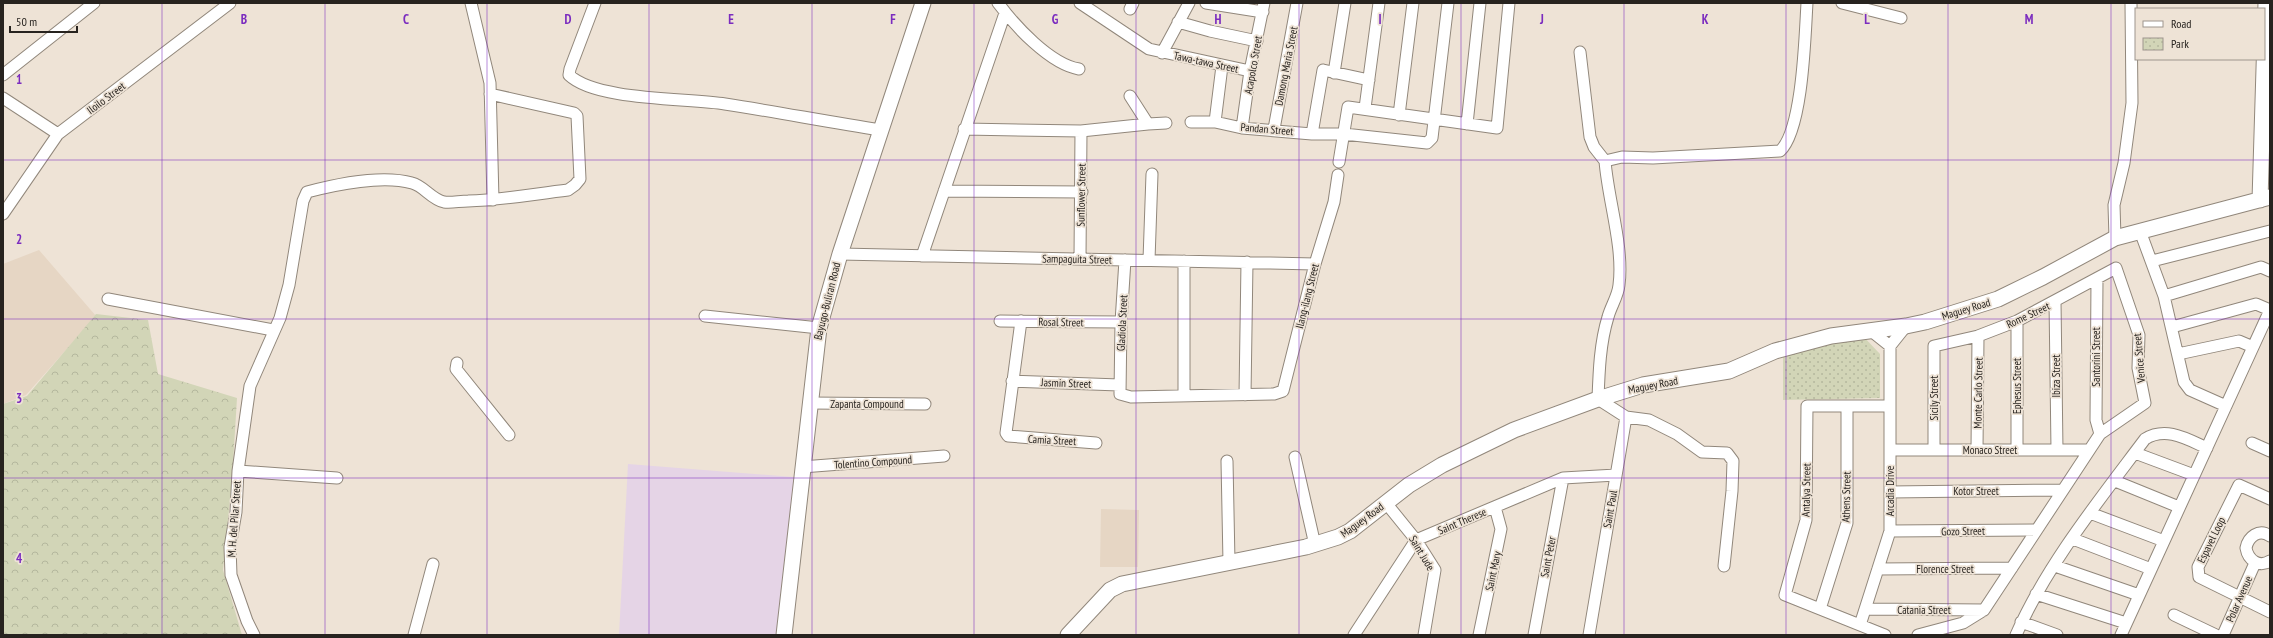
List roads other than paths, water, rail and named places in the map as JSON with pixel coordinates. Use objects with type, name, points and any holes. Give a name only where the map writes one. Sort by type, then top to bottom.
[{"type":"street","points":[[3,75],[94,3]]},
{"type":"street","name":"Iloilo Street","points":[[3,214],[58,134],[230,3]]},
{"type":"street","points":[[471,3],[487,62],[490,94],[493,200],[568,190],[575,185],[580,179],[576,116],[574,113],[490,94]]},
{"type":"street","points":[[595,3],[570,69],[570,75],[578,83],[605,90],[665,100],[723,104],[881,130]]},
{"type":"street","name":"Bayugo-Buliran Road","points":[[784,635],[809,403],[819,328],[840,254],[922,3]]},
{"type":"street","points":[[998,3],[1005,13],[1051,57],[1070,67],[1079,68]]},
{"type":"street","name":"Tawa-tawa Street","points":[[1080,3],[1149,49],[1250,72]]},
{"type":"street","points":[[1162,53],[1189,3]]},
{"type":"street","points":[[1206,3],[1264,8]]},
{"type":"street","name":"Damong Maria Street","points":[[1274,129],[1297,3]]},
{"type":"street","points":[[1334,72],[1345,3]]},
{"type":"street","points":[[1365,108],[1379,3]]},
{"type":"street","points":[[1399,115],[1413,3]]},
{"type":"street","points":[[1433,120],[1448,3]]},
{"type":"street","points":[[1467,124],[1480,3]]},
{"type":"street","points":[[1339,162],[1348,107],[1365,108],[1399,115],[1497,128],[1509,3]]},
{"type":"street","points":[[1605,161],[1622,157],[1653,158],[1780,151],[1788,137],[1798,104],[1804,63],[1807,3]]},
{"type":"street","points":[[1842,3],[1901,18]]},
{"type":"street","points":[[2115,238],[2114,205],[2124,162],[2132,103],[2131,3]]},
{"type":"street","points":[[2265,198],[2266,3]]},
{"type":"street","name":"Acapolco Street","points":[[1242,128],[1250,72],[1264,8]]},
{"type":"street","points":[[922,256],[964,129],[1005,13]]},
{"type":"street","points":[[1178,22],[1210,32],[1257,41]]},
{"type":"street","points":[[1580,52],[1590,137],[1594,147],[1605,161],[1620,265],[1619,286],[1608,317],[1602,342],[1598,398],[1626,417],[1649,420],[1677,434],[1702,452],[1727,453],[1733,460],[1732,491],[1724,566]]},
{"type":"street","points":[[1215,122],[1222,66]]},
{"type":"street","points":[[1312,134],[1323,70],[1369,80]]},
{"type":"street","points":[[1130,96],[1148,124]]},
{"type":"street","points":[[3,98],[58,134]]},
{"type":"street","name":"Pandan Street","points":[[1191,122],[1215,122],[1242,128],[1274,129],[1312,134],[1344,134],[1426,144],[1431,139],[1433,120]]},
{"type":"street","points":[[964,129],[1081,131],[1166,122]]},
{"type":"street","name":"Sunflower Street","points":[[1080,259],[1082,192],[1081,131]]},
{"type":"street","points":[[1149,260],[1152,174]]},
{"type":"street","name":"Ilang-ilang Street","points":[[1245,395],[1274,394],[1283,391],[1315,264],[1334,202],[1338,175]]},
{"type":"street","name":"M. H. del Pilar Street","points":[[254,635],[246,620],[231,575],[230,547],[236,512],[238,471],[250,386],[273,330],[280,318],[289,285],[303,201],[307,192],[322,188],[381,180],[400,180],[415,184],[428,194],[443,202],[493,200]]},
{"type":"street","points":[[944,191],[1082,192]]},
{"type":"street","name":"Maguey Road","points":[[1068,635],[1110,590],[1122,584],[1315,545],[1350,531],[1386,503],[1442,464],[1514,430],[1598,398],[1643,385],[1729,371],[1775,351],[1831,336],[1906,326],[1998,299],[2043,277],[2115,238],[2265,198]]},
{"type":"street","points":[[2140,231],[2164,296],[2184,382],[2190,390],[2226,406]]},
{"type":"street","points":[[2152,261],[2270,231]]},
{"type":"street","name":"Sampaguita Street","points":[[840,254],[1315,264]]},
{"type":"street","name":"Gladiola Street","points":[[1119,385],[1125,260]]},
{"type":"street","points":[[1184,261],[1184,395]]},
{"type":"street","points":[[1119,385],[1120,394],[1125,396],[1245,395],[1247,262]]},
{"type":"street","points":[[2164,296],[2261,267],[2270,271]]},
{"type":"street","name":"Rome Street","points":[[1934,346],[1978,336],[2017,321],[2116,268]]},
{"type":"street","name":"Venice Street","points":[[2100,434],[2145,403],[2138,368],[2139,335],[2116,268]]},
{"type":"street","name":"Santorini Street","points":[[2097,279],[2096,420],[2100,434]]},
{"type":"street","points":[[108,299],[273,330]]},
{"type":"street","name":"Ibiza Street","points":[[2055,301],[2056,450]]},
{"type":"street","points":[[2121,635],[2270,310],[2256,304],[2172,327]]},
{"type":"street","points":[[705,316],[819,328]]},
{"type":"street","name":"Rosal Street","points":[[1000,321],[1121,322]]},
{"type":"street","points":[[1012,381],[1021,321]]},
{"type":"street","name":"Ephesus Street","points":[[2017,321],[2017,450]]},
{"type":"street","points":[[1870,330],[1890,349],[1906,326]]},
{"type":"street","name":"Monte Carlo Street","points":[[1977,450],[1978,336]]},
{"type":"street","points":[[2178,354],[2240,341],[2253,347]]},
{"type":"street","name":"Sicily Street","points":[[1934,346],[1934,450]]},
{"type":"street","name":"Arcadia Drive","points":[[1860,624],[1890,531],[1890,349]]},
{"type":"street","points":[[457,363],[456,369],[509,435]]},
{"type":"street","name":"Jasmin Street","points":[[1012,381],[1119,385]]},
{"type":"street","name":"Camia Street","points":[[1012,381],[1006,433],[1008,436],[1096,442]]},
{"type":"street","name":"Zapanta Compound","points":[[809,403],[925,404]]},
{"type":"street","name":"Antalya Street","points":[[1885,635],[1785,594],[1806,520],[1807,406],[1890,406]]},
{"type":"street","name":"Athens Street","points":[[1820,609],[1847,523],[1847,406]]},
{"type":"street","name":"Saint Paul","points":[[1589,635],[1626,417]]},
{"type":"street","points":[[1918,635],[1963,623],[1984,610],[2100,434]]},
{"type":"street","points":[[2016,635],[2021,622],[2036,594],[2090,513],[2146,439],[2159,434],[2178,435],[2207,448]]},
{"type":"street","points":[[2252,443],[2270,451]]},
{"type":"street","name":"Monaco Street","points":[[1890,450],[2089,450]]},
{"type":"street","points":[[2135,453],[2194,475]]},
{"type":"street","name":"Tolentino Compound","points":[[802,467],[944,456]]},
{"type":"street","points":[[1295,457],[1315,545]]},
{"type":"street","points":[[1227,461],[1229,562]]},
{"type":"street","points":[[238,471],[337,478]]},
{"type":"street","name":"Saint Therese","points":[[1416,540],[1563,478],[1616,475]]},
{"type":"street","name":"Saint Peter","points":[[1534,635],[1563,478]]},
{"type":"street","points":[[2115,481],[2179,507]]},
{"type":"street","name":"Espavel Loop","points":[[2239,598],[2199,577],[2198,567],[2239,486],[2270,499]]},
{"type":"street","name":"Kotor Street","points":[[1890,492],[2062,490]]},
{"type":"street","name":"Saint Jude","points":[[1386,503],[1416,540],[1435,570],[1424,635]]},
{"type":"street","name":"Saint Mary","points":[[1479,635],[1501,529],[1495,507]]},
{"type":"street","points":[[2090,513],[2164,541]]},
{"type":"street","name":"Gozo Street","points":[[1890,531],[2036,530]]},
{"type":"street","points":[[2269,533],[2255,534],[2247,543],[2247,554],[2255,563],[2261,564],[2270,561]]},
{"type":"street","points":[[2073,539],[2151,569]]},
{"type":"street","points":[[1354,635],[1416,540]]},
{"type":"street","name":"Polar Avenue","points":[[2223,635],[2255,563]]},
{"type":"street","points":[[414,635],[433,564]]},
{"type":"street","points":[[2055,566],[2139,595]]},
{"type":"street","name":"Florence Street","points":[[1878,569],[2012,568]]},
{"type":"street","points":[[2036,594],[2126,623]]},
{"type":"street","points":[[2239,598],[2270,612]]},
{"type":"street","name":"Catania Street","points":[[1865,609],[1984,610]]},
{"type":"street","points":[[2174,615],[2216,635]]},
{"type":"street","points":[[2021,622],[2057,635]]}]
